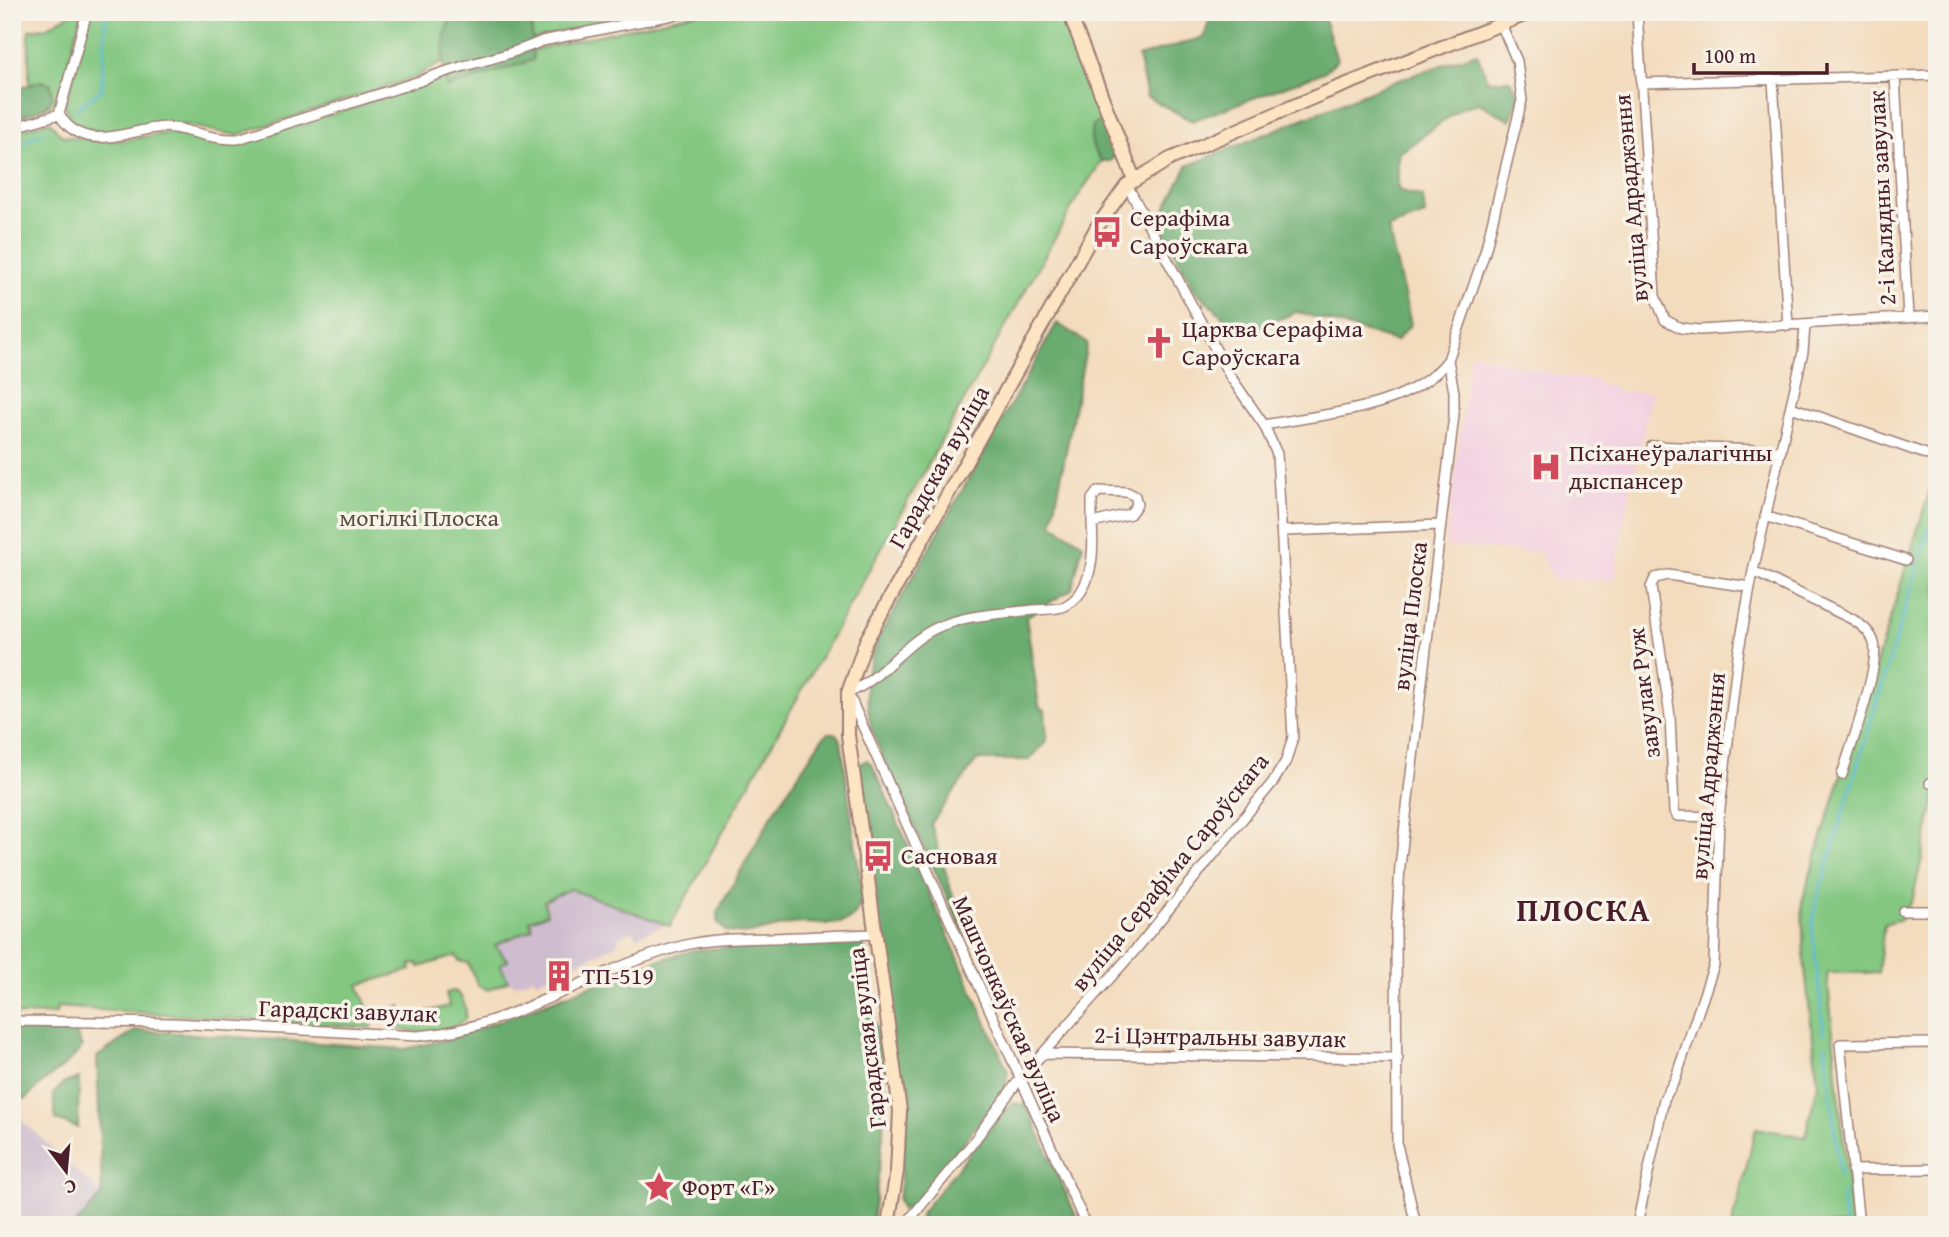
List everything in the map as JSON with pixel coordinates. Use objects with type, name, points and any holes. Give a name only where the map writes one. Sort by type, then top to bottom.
[{"type":"main road","points":[[1069,12],[1131,182]]},
{"type":"main road","name":"Гарадская вуліца","points":[[888,1225],[897,1171],[900,1111],[849,756],[848,693],[866,641],[1105,212],[1131,182],[1170,159],[1324,93],[1532,12]]},
{"type":"street","points":[[59,114],[87,12]]},
{"type":"street","points":[[59,114],[73,131],[96,136],[118,138],[171,127],[222,139],[238,138],[423,80],[450,68],[520,51],[542,41],[688,12]]},
{"type":"street","name":"вуліца Адраджэння","points":[[1637,12],[1655,296],[1660,314],[1672,325],[1690,330],[1937,316]]},
{"type":"street","name":"вуліца Плоска","points":[[1416,1225],[1397,1145],[1396,930],[1400,866],[1455,404],[1448,360],[1485,252],[1521,111],[1520,75],[1501,24]]},
{"type":"street","points":[[1641,83],[1937,75]]},
{"type":"street","name":"2-і Калядны завулак","points":[[1895,76],[1908,318]]},
{"type":"street","points":[[1773,80],[1788,326]]},
{"type":"street","points":[[12,128],[59,114]]},
{"type":"street","name":"вуліца Серафіма Сароўскага","points":[[905,1225],[971,1146],[1019,1080],[1137,948],[1273,782],[1286,761],[1294,725],[1277,454],[1264,425],[1230,376],[1131,182]]},
{"type":"street","name":"вуліца Адраджэння","points":[[1637,1225],[1664,1099],[1675,1080],[1714,965],[1719,817],[1735,674],[1750,587],[1803,352],[1805,325]]},
{"type":"street","points":[[1264,425],[1395,398],[1432,379],[1448,360]]},
{"type":"street","points":[[1791,407],[1937,458]]},
{"type":"street","points":[[1652,446],[1781,451]]},
{"type":"street","points":[[848,693],[874,678],[909,646],[937,628],[969,618],[1065,607],[1081,590],[1090,569],[1092,499],[1098,491],[1127,492],[1135,496],[1136,508],[1130,514],[1092,523]]},
{"type":"street","points":[[1765,516],[1906,560]]},
{"type":"street","points":[[1283,531],[1441,525]]},
{"type":"street","points":[[1754,571],[1852,620],[1866,629],[1873,640],[1873,664],[1842,775]]},
{"type":"street","name":"завулак Руж","points":[[1719,817],[1677,816],[1674,811],[1669,704],[1651,587],[1655,578],[1663,575],[1750,587]]},
{"type":"street","name":"Машчонкаўская вуліца","points":[[848,693],[1086,1225]]},
{"type":"street","points":[[1903,911],[1937,911]]},
{"type":"street","name":"Гарадскі завулак","points":[[12,1021],[93,1020],[441,1035],[484,1023],[584,982],[690,944],[721,940],[876,934]]},
{"type":"street","points":[[1859,1225],[1840,1044],[1937,1043]]},
{"type":"street","name":"2-і Цэнтральны завулак","points":[[1042,1054],[1398,1058]]},
{"type":"street","points":[[1852,1170],[1937,1169]]},
{"type":"shaded area","name":"Псіханеўралагічны дыспансер","points":[[1470,353],[1561,376],[1598,381],[1597,384],[1616,386],[1615,391],[1652,392],[1621,534],[1614,580],[1554,579],[1538,549],[1533,552],[1446,546]]},
{"type":"shaded area","points":[[570,889],[666,924],[636,937],[634,931],[620,936],[616,945],[536,982],[534,977],[515,985],[508,981],[500,963],[508,961],[495,945],[531,930],[530,920],[544,901]]},
{"type":"shaded area","points":[[12,1111],[102,1195],[75,1225],[12,1225]]},
{"type":"green space","points":[[73,12],[82,12],[62,85],[54,103],[44,108],[52,98],[29,84],[29,30],[46,28]]},
{"type":"green space","points":[[91,12],[676,12],[570,30],[441,63],[414,78],[237,135],[177,124],[102,131],[74,124],[65,106]]},
{"type":"green space","points":[[453,12],[531,12],[533,60],[447,88],[443,50]]},
{"type":"green space","name":"могілкі Плоска","points":[[701,12],[1061,12],[1115,147],[1115,156],[1110,161],[1102,161],[1077,198],[670,926],[570,889],[544,901],[547,914],[530,920],[532,929],[495,945],[508,961],[500,964],[508,981],[489,990],[478,986],[468,963],[459,961],[456,956],[419,967],[418,963],[410,965],[411,970],[358,985],[373,1021],[372,1028],[57,1007],[56,1014],[12,1015],[12,133],[49,121],[62,136],[118,141],[174,132],[235,145],[533,50]]},
{"type":"green space","points":[[1212,12],[1322,12],[1337,60],[1324,72],[1192,121],[1147,97],[1138,57],[1204,37]]},
{"type":"green space","points":[[1477,53],[1488,81],[1510,80],[1520,96],[1510,120],[1479,103],[1463,107],[1398,154],[1398,190],[1423,197],[1425,215],[1388,228],[1411,324],[1396,341],[1297,312],[1241,334],[1195,290],[1158,223],[1187,166],[1390,83]]},
{"type":"green space","points":[[41,81],[51,84],[52,98],[44,108],[12,120],[12,90]]},
{"type":"green space","points":[[1104,120],[1115,147],[1115,156],[1110,161],[1102,161],[1091,140],[1092,125]]},
{"type":"green space","points":[[1057,323],[1087,343],[1052,524],[1083,544],[1072,589],[1026,617],[1039,706],[1045,710],[1047,741],[1029,760],[977,760],[931,824],[965,936],[881,754],[870,724],[865,678],[879,637]]},
{"type":"green space","points":[[1937,467],[1937,790],[1913,898],[1902,919],[1884,924],[1878,973],[1827,973],[1852,1225],[1732,1225],[1756,1128],[1805,1137],[1818,1084],[1804,960],[1802,902]]},
{"type":"green space","points":[[828,733],[835,733],[841,741],[862,893],[859,907],[853,916],[835,923],[791,924],[750,933],[725,931],[718,923],[717,913],[772,815]]},
{"type":"green space","points":[[867,760],[873,766],[1008,1071],[1004,1091],[912,1206],[902,1210],[898,1200],[904,1145],[873,883],[874,860],[864,817],[859,772],[860,764]]},
{"type":"green space","points":[[846,939],[861,943],[868,954],[869,986],[884,1073],[883,1135],[872,1225],[75,1225],[102,1195],[97,1057],[136,1030],[405,1049],[454,1038],[656,961],[694,950]]},
{"type":"green space","points":[[454,991],[462,999],[466,1012],[465,1020],[457,1024],[423,1032],[401,1029],[386,1019],[388,1011],[401,1006],[404,1018],[449,1006],[446,993]]},
{"type":"green space","points":[[12,1025],[75,1031],[82,1047],[26,1099],[12,1095]]},
{"type":"green space","points":[[79,1078],[78,1128],[56,1120],[53,1094],[64,1083]]},
{"type":"green space","points":[[1014,1103],[1025,1105],[1029,1110],[1080,1225],[919,1225],[922,1212],[1004,1111]]},
{"type":"waterway","points":[[77,109],[102,89],[106,12]]},
{"type":"waterway","points":[[12,148],[45,131]]},
{"type":"waterway","points":[[1824,1034],[1812,926],[1818,896],[1937,502]]},
{"type":"waterway","points":[[1825,1045],[1840,1176]]},
{"type":"waterway","points":[[1842,1192],[1845,1225]]},
{"type":"place","name":"Серафіма Сароўскага","points":[[1107,232]]},
{"type":"place","name":"Царква Серафіма Сароўскага","points":[[1159,343]]},
{"type":"place","name":"Псіханеўралагічны дыспансер","points":[[1546,467]]},
{"type":"place","name":"Сасновая","points":[[878,856]]},
{"type":"place","name":"ТП-519","points":[[559,976]]},
{"type":"place","name":"Форт «Г»","points":[[659,1187]]},
{"type":"district","name":"ПЛОСКА","points":[[1584,910]]}]
